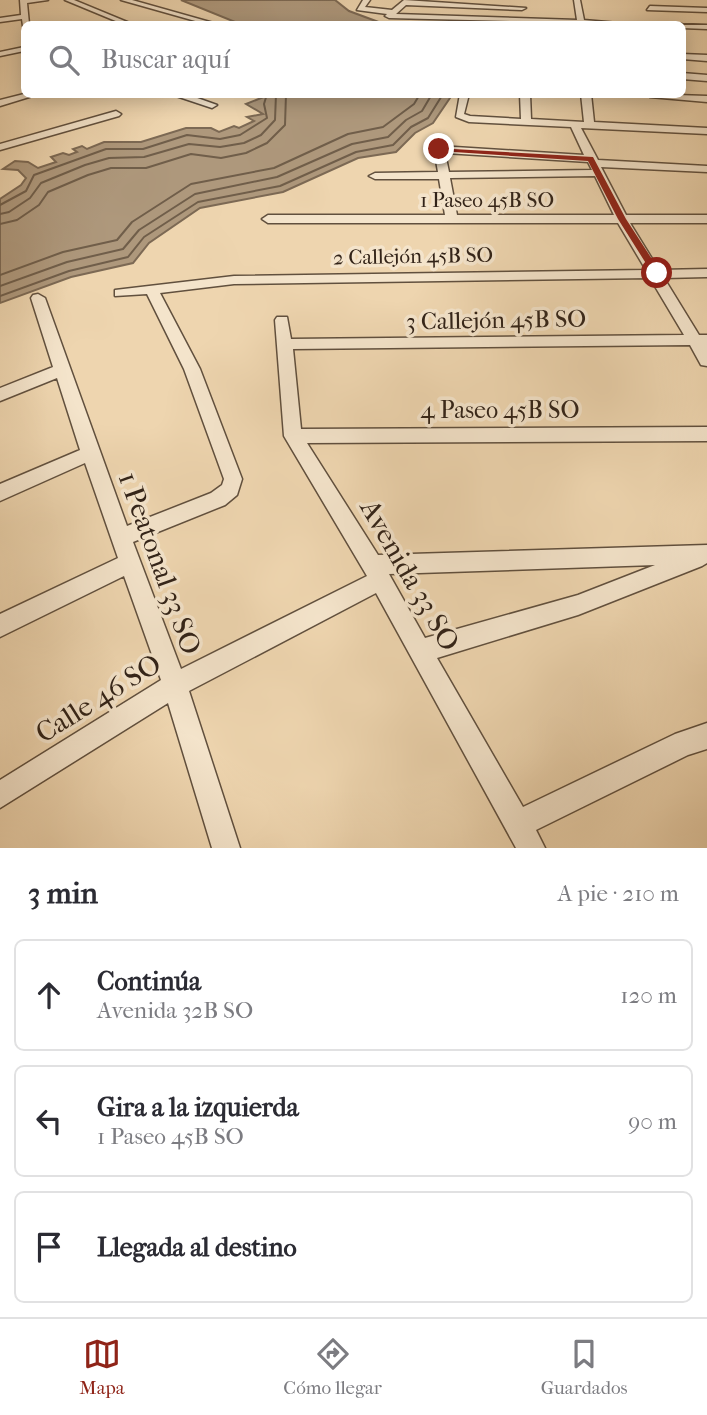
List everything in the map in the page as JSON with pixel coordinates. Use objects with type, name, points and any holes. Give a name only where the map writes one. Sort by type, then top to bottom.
[{"type":"street","points":[[0,20],[25,21],[23,1],[45,0]]},
{"type":"street","points":[[68,0],[120,21]]},
{"type":"street","points":[[124,0],[202,21]]},
{"type":"street","points":[[367,0],[360,8],[393,14],[505,21]]},
{"type":"street","points":[[577,0],[580,21]]},
{"type":"street","points":[[393,14],[406,1],[522,4]]},
{"type":"street","points":[[650,8],[707,10]]},
{"type":"street","points":[[686,26],[707,27]]},
{"type":"street","points":[[0,54],[21,51]]},
{"type":"street","points":[[686,56],[707,58]]},
{"type":"street","points":[[686,76],[707,78]]},
{"type":"street","points":[[686,97],[707,99]]},
{"type":"street","points":[[0,103],[21,98]]},
{"type":"street","points":[[188,98],[212,105]]},
{"type":"street","points":[[464,98],[459,115],[469,119],[707,131]]},
{"type":"street","points":[[525,98],[526,122]]},
{"type":"street","points":[[586,98],[589,125]]},
{"type":"street","points":[[0,147],[116,114]]},
{"type":"street","points":[[574,124],[622,219],[701,340],[707,361]]},
{"type":"street","name":"1 Paseo 45B SO","points":[[442,175],[439,149],[594,165],[707,169]]},
{"type":"street","points":[[374,176],[442,175],[594,165]]},
{"type":"street","points":[[442,175],[452,219]]},
{"type":"street","name":"1 Paseo 45B SO","points":[[268,219],[707,219]]},
{"type":"street","name":"2 Callejón 45B SO","points":[[120,293],[234,280],[707,273]]},
{"type":"street","points":[[123,537],[218,499],[230,489],[233,480],[192,369],[151,289]]},
{"type":"street","name":"1 Peatonal 33 SO","points":[[38,298],[90,453],[175,685],[226,848]]},
{"type":"street","name":"Avenida 33 SO","points":[[282,320],[293,436],[376,573],[531,848]]},
{"type":"street","name":"3 Callejón 45B SO","points":[[286,344],[701,340]]},
{"type":"street","points":[[0,395],[64,369]]},
{"type":"street","name":"4 Paseo 45B SO","points":[[293,436],[707,434]]},
{"type":"street","points":[[0,493],[90,453]]},
{"type":"street","points":[[376,573],[707,554]]},
{"type":"street","points":[[420,651],[579,604],[707,554]]},
{"type":"street","points":[[0,626],[132,562]]},
{"type":"street","name":"Calle 46 SO","points":[[0,795],[175,685],[376,573]]},
{"type":"street","points":[[518,824],[684,743],[707,736]]},
{"type":"water","points":[[181,0],[335,0],[349,11],[376,21],[233,21]]},
{"type":"water","points":[[261,98],[450,98],[433,123],[415,133],[396,152],[358,158],[283,192],[200,208],[149,243],[133,263],[71,277],[0,303],[0,199],[21,185],[26,178],[18,170],[3,169],[15,161],[28,162],[38,168],[56,162],[51,157],[63,153],[69,155],[77,152],[73,149],[82,146],[87,149],[104,142],[141,142],[186,128],[211,128],[219,132],[234,126],[239,128],[254,121],[247,117],[263,114],[246,104]]},
{"type":"route","points":[[439,149],[591,159],[622,219],[657,273]]}]
